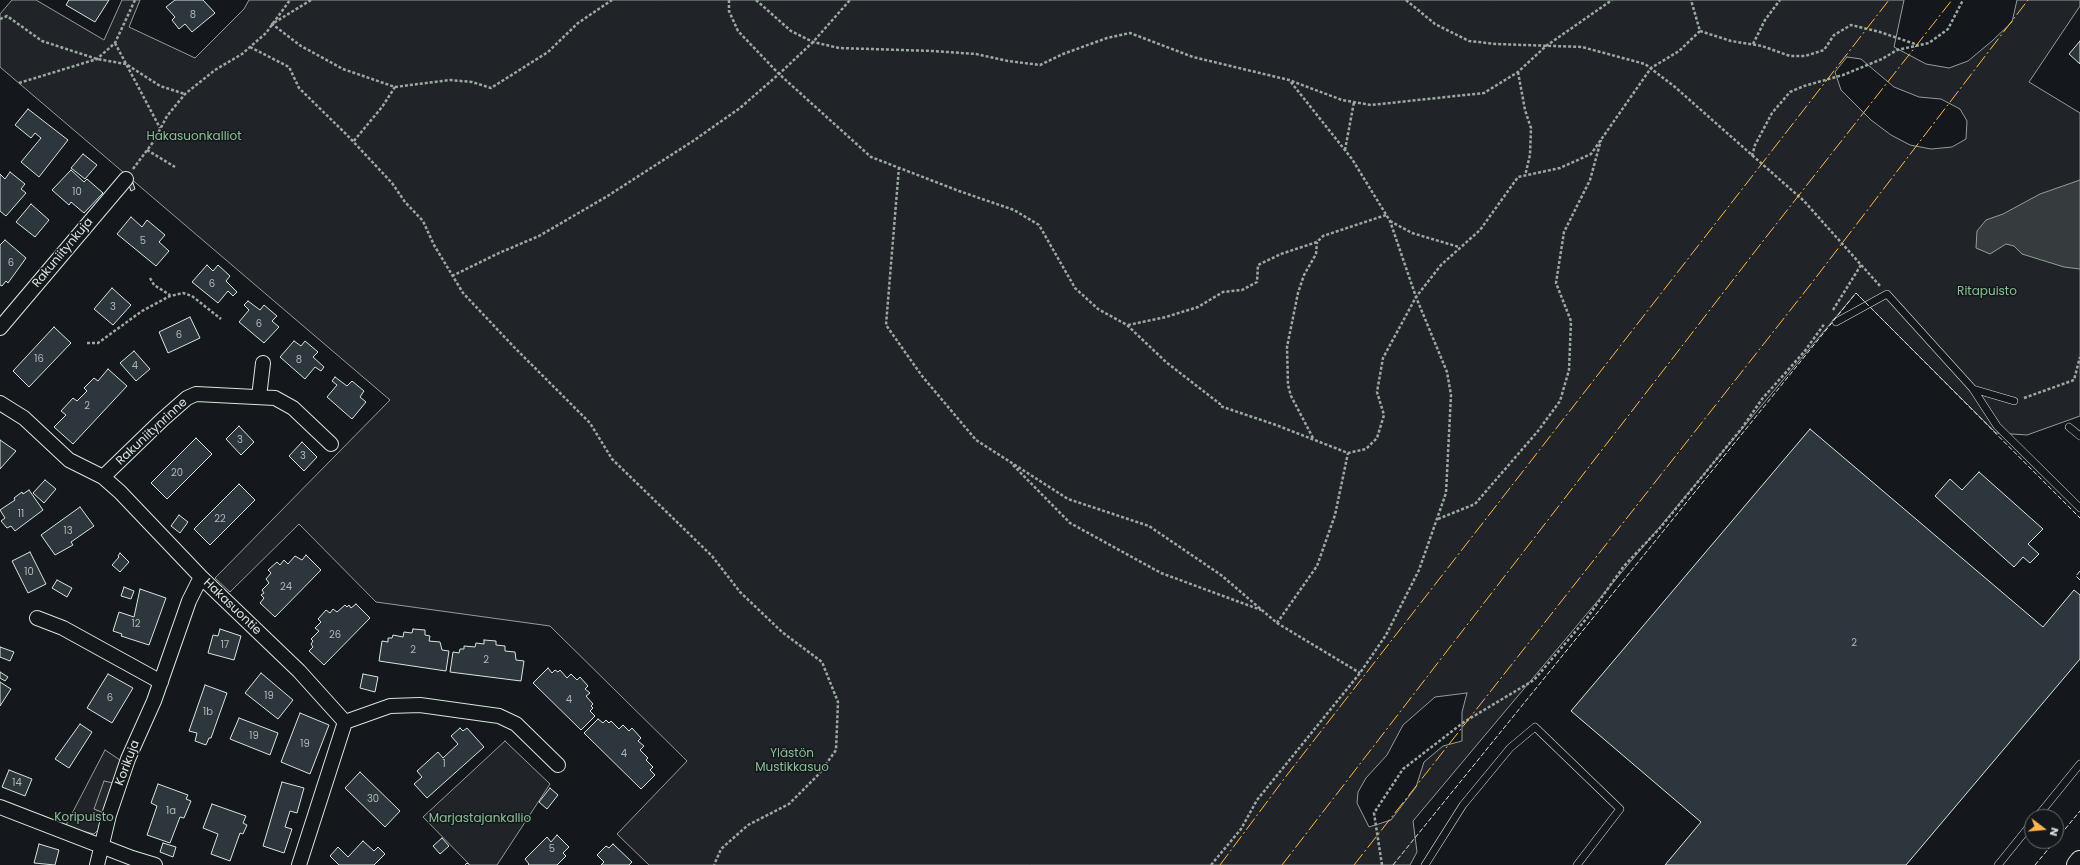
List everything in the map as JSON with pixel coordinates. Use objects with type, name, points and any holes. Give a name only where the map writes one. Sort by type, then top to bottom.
[{"type":"main road","points":[[2077,865],[2080,861]]},
{"type":"street","name":"Rakuniitynkuja","points":[[0,328],[126,178]]},
{"type":"street","points":[[259,397],[263,363]]},
{"type":"street","name":"Rakuniitynrinne","points":[[103,477],[187,398],[196,394],[275,398],[293,408],[331,444]]},
{"type":"street","name":"Hakasuontie","points":[[0,403],[24,418],[69,460],[103,477],[202,577],[299,671],[345,722]]},
{"type":"street","name":"Korikuja","points":[[97,865],[100,846],[128,759],[154,701],[189,601],[202,577]]},
{"type":"street","points":[[37,618],[63,628],[161,682]]},
{"type":"street","points":[[299,865],[345,722],[390,706],[420,705],[499,716],[516,724],[558,765]]},
{"type":"street","points":[[0,808],[155,865]]},
{"type":"lane","points":[[1836,322],[1887,294],[1973,389],[1997,426],[2080,508]]},
{"type":"lane","points":[[1973,389],[2014,401]]},
{"type":"lane","points":[[2069,427],[2080,436]]},
{"type":"lane","points":[[1425,865],[1462,805],[1510,748],[1535,727],[1620,809],[1577,865]]},
{"type":"lane","points":[[2043,809],[2080,764]]},
{"type":"lane","points":[[1998,865],[2024,833]]},
{"type":"path","points":[[19,83],[97,59],[115,43],[135,0]]},
{"type":"path","points":[[126,178],[147,150],[167,116],[185,94],[215,70],[250,47],[266,33],[290,0]]},
{"type":"path","points":[[272,24],[311,0]]},
{"type":"path","points":[[272,24],[301,46],[343,69],[371,77],[395,87],[450,80],[472,82],[491,88],[548,52],[578,23],[612,0]]},
{"type":"path","points":[[729,0],[729,11],[738,31],[779,74],[871,157],[1014,210],[1038,225],[1075,288],[1098,309],[1127,325],[1166,362],[1220,404],[1220,406],[1348,453],[1366,449],[1377,438],[1384,415],[1377,392],[1383,358],[1416,298],[1440,265],[1480,230],[1518,177],[1560,168],[1591,154],[1650,68],[1679,51],[1700,31]]},
{"type":"path","points":[[756,0],[791,31],[813,42],[839,48],[969,54],[1040,65],[1100,41],[1130,33],[1193,57],[1289,80],[1342,100],[1371,105],[1484,93],[1518,72],[1546,46],[1612,0]]},
{"type":"path","points":[[452,276],[500,252],[538,236],[606,196],[705,133],[740,108],[779,74],[813,42],[850,0]]},
{"type":"path","points":[[1406,0],[1435,24],[1469,41],[1582,47],[1645,64],[1675,87],[1804,201],[1887,294]]},
{"type":"path","points":[[1691,0],[1700,31]]},
{"type":"path","points":[[1752,44],[1765,20],[1780,0]]},
{"type":"path","points":[[1752,156],[1755,145],[1772,113],[1790,92],[1804,86],[1843,75],[1882,59],[1896,50],[1928,43],[1948,29],[1963,0]]},
{"type":"path","points":[[0,19],[7,16],[42,41],[97,59],[126,64],[160,86],[185,94]]},
{"type":"path","points":[[1700,31],[1731,41],[1762,46],[1790,56],[1805,56],[1824,50],[1834,35],[1852,25],[1880,32],[1919,45]]},
{"type":"path","points":[[115,43],[160,129]]},
{"type":"path","points":[[250,47],[289,67],[299,88],[392,183],[405,202],[423,221],[462,293],[590,423],[612,459],[712,556],[740,592],[782,632],[822,662],[838,702],[836,750],[819,774],[790,804],[748,825],[722,849],[714,865]]},
{"type":"path","points":[[1518,72],[1525,110],[1531,128],[1530,155],[1525,176]]},
{"type":"path","points":[[1211,865],[1241,829],[1257,800],[1360,673],[1386,635],[1411,587],[1446,493],[1452,395],[1447,372],[1416,298],[1390,220],[1344,150],[1289,80]]},
{"type":"path","points":[[353,142],[382,107],[395,87]]},
{"type":"path","points":[[1344,150],[1354,102]]},
{"type":"path","points":[[1437,519],[1475,504],[1538,431],[1560,401],[1569,370],[1571,321],[1556,283],[1564,232],[1590,180],[1602,138]]},
{"type":"path","points":[[147,150],[175,167]]},
{"type":"path","points":[[899,167],[886,325],[922,376],[976,440],[1068,499],[1149,526],[1220,575],[1277,623],[1360,673]]},
{"type":"path","points":[[1127,325],[1166,317],[1198,307],[1223,292],[1242,290],[1257,282],[1258,265],[1281,254],[1317,242],[1323,236],[1386,215]]},
{"type":"path","points":[[1390,220],[1412,233],[1459,247]]},
{"type":"path","points":[[1313,439],[1291,396],[1288,385],[1287,347],[1298,293],[1304,274],[1316,254],[1317,242]]},
{"type":"path","points":[[1832,313],[1862,266]]},
{"type":"path","points":[[150,278],[154,285],[170,296]]},
{"type":"path","points":[[87,343],[98,343],[142,311],[170,296],[183,293],[192,296],[222,319]]},
{"type":"path","points":[[1382,865],[1374,813],[1403,769],[1464,722],[1534,680],[1587,618],[1624,566],[1660,528],[1742,428],[1762,399],[1804,352],[1828,319]]},
{"type":"path","points":[[2014,401],[2074,380],[2080,357]]},
{"type":"path","points":[[1277,623],[1317,566],[1335,515],[1348,453]]},
{"type":"path","points":[[1010,462],[1070,523],[1161,573],[1263,611]]},
{"type":"green space","points":[[12,0],[36,0],[104,40],[122,0],[140,0],[129,27],[195,58],[244,9],[249,0],[1904,0],[1894,47],[1926,64],[1949,68],[1968,61],[2012,22],[2017,0],[2080,0],[2080,6],[2029,82],[2080,113],[2080,416],[2027,435],[1996,433],[1856,293],[1413,821],[1417,852],[1410,865],[649,865],[617,834],[687,761],[550,626],[376,602],[299,524],[230,592],[215,578],[390,400],[0,67],[0,14]],"holes":[[[1847,57],[1861,59],[1894,87],[1919,97],[1941,99],[1960,109],[1967,121],[1966,139],[1952,147],[1931,149],[1910,145],[1891,135],[1871,120],[1841,90],[1835,72]],[[1467,693],[1462,712],[1462,741],[1443,746],[1424,762],[1416,787],[1391,820],[1369,827],[1357,803],[1358,792],[1366,778],[1387,755],[1403,725],[1435,697]]]},
{"type":"green space","name":"Marjastajankallio","points":[[505,741],[550,784],[497,865],[470,865],[423,817]]},
{"type":"green space","name":"Koripuisto","points":[[105,750],[120,760],[114,781],[94,809],[103,812],[100,828],[94,834],[65,827]]},
{"type":"shaded area","points":[[2080,180],[2080,269],[2064,267],[2022,254],[2014,246],[2006,244],[1990,254],[1976,248],[1977,231],[1986,220],[2003,214],[2040,194]]},
{"type":"shaded area","points":[[104,781],[113,783],[109,815],[94,809]]},
{"type":"building","points":[[69,0],[109,0],[95,22],[66,5]]},
{"type":"building","points":[[175,0],[203,0],[215,13],[192,32],[185,24],[179,29],[172,20],[175,17],[166,7]]},
{"type":"building","points":[[2080,41],[2080,64],[2069,54]]},
{"type":"building","points":[[28,109],[68,140],[39,177],[21,162],[41,138],[35,133],[31,138],[15,125]]},
{"type":"building","points":[[83,154],[97,165],[85,179],[71,168]]},
{"type":"building","points":[[71,170],[84,182],[87,179],[103,193],[84,213],[71,202],[69,205],[52,190]]},
{"type":"building","points":[[10,172],[25,184],[21,189],[26,193],[6,216],[0,211],[0,174],[5,179]]},
{"type":"building","points":[[133,183],[135,189],[131,191],[129,185]]},
{"type":"building","points":[[31,204],[49,220],[35,237],[16,222]]},
{"type":"building","points":[[131,217],[142,227],[147,220],[165,235],[159,242],[169,251],[156,266],[117,234]]},
{"type":"building","points":[[5,240],[26,258],[8,283],[6,281],[2,286],[0,285],[0,245]]},
{"type":"building","points":[[207,265],[213,271],[218,265],[230,276],[226,281],[237,292],[233,296],[228,291],[218,303],[192,282]]},
{"type":"building","points":[[112,288],[131,305],[113,325],[94,309]]},
{"type":"building","points":[[248,301],[260,310],[264,305],[277,316],[272,321],[279,327],[264,343],[239,322],[249,310],[244,305]]},
{"type":"building","points":[[190,317],[200,338],[168,353],[159,332]]},
{"type":"building","points":[[54,327],[71,343],[29,387],[13,371]]},
{"type":"building","points":[[294,341],[301,346],[305,341],[318,352],[313,357],[324,367],[321,371],[315,367],[305,379],[280,357]]},
{"type":"building","points":[[134,351],[150,369],[136,381],[120,363]]},
{"type":"building","points":[[108,369],[127,386],[73,444],[54,427],[66,415],[61,411],[73,398],[77,401],[87,391],[84,388],[94,378],[98,381]]},
{"type":"building","points":[[335,377],[347,386],[352,381],[364,391],[360,397],[366,402],[352,419],[327,397],[337,385],[332,381]]},
{"type":"building","points":[[239,426],[254,442],[241,455],[226,439]]},
{"type":"building","points":[[1810,429],[2043,627],[2074,590],[2080,595],[2080,659],[1906,865],[1665,865],[1701,822],[1571,711]]},
{"type":"building","points":[[196,438],[212,454],[167,499],[151,483]]},
{"type":"building","points":[[0,440],[16,451],[0,469]]},
{"type":"building","points":[[302,442],[317,457],[304,471],[289,456]]},
{"type":"building","points":[[1979,472],[2043,529],[2028,544],[2039,554],[2030,563],[2023,557],[2014,567],[1935,496],[1950,479],[1962,490]]},
{"type":"building","points":[[45,480],[56,489],[44,503],[33,493]]},
{"type":"building","points":[[239,484],[255,500],[210,545],[194,529]]},
{"type":"building","points":[[29,490],[43,510],[15,531],[11,526],[7,528],[1,521],[5,518],[0,510],[15,500],[14,498],[22,492],[23,494]]},
{"type":"building","points":[[80,507],[94,526],[71,542],[73,545],[55,555],[41,535]]},
{"type":"building","points":[[179,515],[188,522],[180,533],[171,526]]},
{"type":"building","points":[[30,552],[46,584],[28,593],[12,561]]},
{"type":"building","points":[[120,553],[129,562],[120,572],[112,565],[119,557],[118,556]]},
{"type":"building","points":[[306,555],[321,570],[275,617],[260,603],[264,598],[261,595],[264,593],[262,590],[269,583],[266,579],[271,573],[268,570],[277,562],[280,565],[284,560],[288,564],[295,556],[302,560]]},
{"type":"building","points":[[57,580],[72,588],[67,597],[52,588]]},
{"type":"building","points":[[124,587],[134,591],[131,599],[121,596]]},
{"type":"building","points":[[140,589],[166,598],[149,645],[121,636],[122,634],[113,631],[119,612],[134,617]]},
{"type":"building","points":[[356,604],[370,618],[324,665],[309,651],[313,647],[311,644],[313,641],[311,639],[319,631],[315,628],[321,622],[318,619],[326,610],[330,613],[333,609],[337,612],[345,605],[347,607],[349,605],[351,608]]},
{"type":"building","points":[[220,629],[241,636],[234,660],[208,653],[213,635],[218,636]]},
{"type":"building","points":[[413,629],[425,630],[425,635],[430,636],[429,641],[440,642],[442,650],[449,651],[446,671],[379,661],[382,641],[388,642],[388,638],[392,638],[393,635],[403,637],[404,632],[412,633]]},
{"type":"building","points":[[484,640],[496,641],[496,645],[505,646],[505,651],[515,652],[516,660],[524,661],[521,681],[450,672],[453,652],[459,653],[460,649],[464,649],[464,646],[475,647],[476,643],[484,644]]},
{"type":"building","points":[[0,647],[14,652],[10,661],[0,657]]},
{"type":"building","points":[[548,668],[552,673],[555,670],[558,672],[560,670],[567,678],[571,674],[577,680],[580,677],[588,686],[585,689],[590,693],[586,696],[593,704],[591,706],[593,708],[590,711],[595,716],[581,730],[533,683]]},
{"type":"building","points":[[0,672],[8,677],[5,681],[0,678]]},
{"type":"building","points":[[261,673],[293,700],[278,719],[245,693]]},
{"type":"building","points":[[108,674],[133,688],[112,723],[87,708]]},
{"type":"building","points":[[363,674],[378,677],[375,692],[360,688]]},
{"type":"building","points":[[0,682],[11,689],[0,706]]},
{"type":"building","points":[[205,685],[227,693],[211,738],[209,738],[206,745],[195,741],[197,733],[189,731]]},
{"type":"building","points":[[300,713],[329,725],[310,774],[281,762]]},
{"type":"building","points":[[239,718],[278,733],[270,755],[230,739]]},
{"type":"building","points":[[598,719],[603,723],[606,720],[609,723],[611,721],[619,729],[623,725],[629,731],[632,728],[641,738],[638,741],[644,746],[640,750],[648,758],[646,760],[653,767],[650,770],[655,775],[641,789],[584,733]]},
{"type":"building","points":[[80,724],[92,732],[69,768],[55,759]]},
{"type":"building","points":[[460,728],[463,731],[467,728],[484,747],[427,798],[414,784],[422,777],[417,771],[438,752],[443,758],[458,744],[451,736]]},
{"type":"building","points":[[9,770],[32,779],[25,796],[2,787]]},
{"type":"building","points":[[360,772],[400,811],[385,827],[345,788]]},
{"type":"building","points":[[282,782],[304,788],[297,813],[290,811],[285,827],[292,829],[284,853],[263,846]]},
{"type":"building","points":[[158,784],[188,795],[186,799],[191,801],[184,818],[180,817],[170,843],[147,835],[157,806],[151,803]]},
{"type":"building","points":[[550,788],[558,795],[547,809],[539,802]]},
{"type":"building","points":[[212,804],[246,816],[243,823],[247,825],[243,834],[240,833],[230,861],[211,854],[218,834],[203,828]]},
{"type":"building","points":[[557,835],[569,847],[563,853],[566,856],[557,865],[528,865],[529,864],[525,859],[547,837],[551,842]]},
{"type":"building","points":[[442,838],[449,846],[440,854],[433,846]]},
{"type":"building","points":[[363,841],[374,851],[378,847],[385,854],[374,865],[339,865],[330,856],[338,847],[348,857]]},
{"type":"building","points":[[163,843],[176,847],[173,857],[160,852]]},
{"type":"building","points":[[39,844],[59,850],[55,865],[34,863]]},
{"type":"building","points":[[613,844],[632,862],[629,865],[601,865],[604,862],[597,855],[606,846],[609,848]]},
{"type":"fence","points":[[1393,865],[1856,293],[2080,518]]},
{"type":"fence","points":[[2080,571],[2076,576],[2080,580]]},
{"type":"fence","points":[[2064,830],[2080,811]]},
{"type":"fence","points":[[2035,865],[2048,849]]},
{"type":"fence","points":[[465,865],[467,863],[470,865]]},
{"type":"power","points":[[1220,865],[1287,775],[1889,0]]},
{"type":"power","points":[[1282,865],[1763,241],[1952,0]]},
{"type":"power","points":[[1354,865],[1814,280],[2028,0]]},
{"type":"park label","name":"Hakasuonkalliot","points":[[194,137]]},
{"type":"park label","name":"Ritapuisto","points":[[1987,292]]},
{"type":"park label","name":"Ylästön Mustikkasuo","points":[[792,761]]}]
